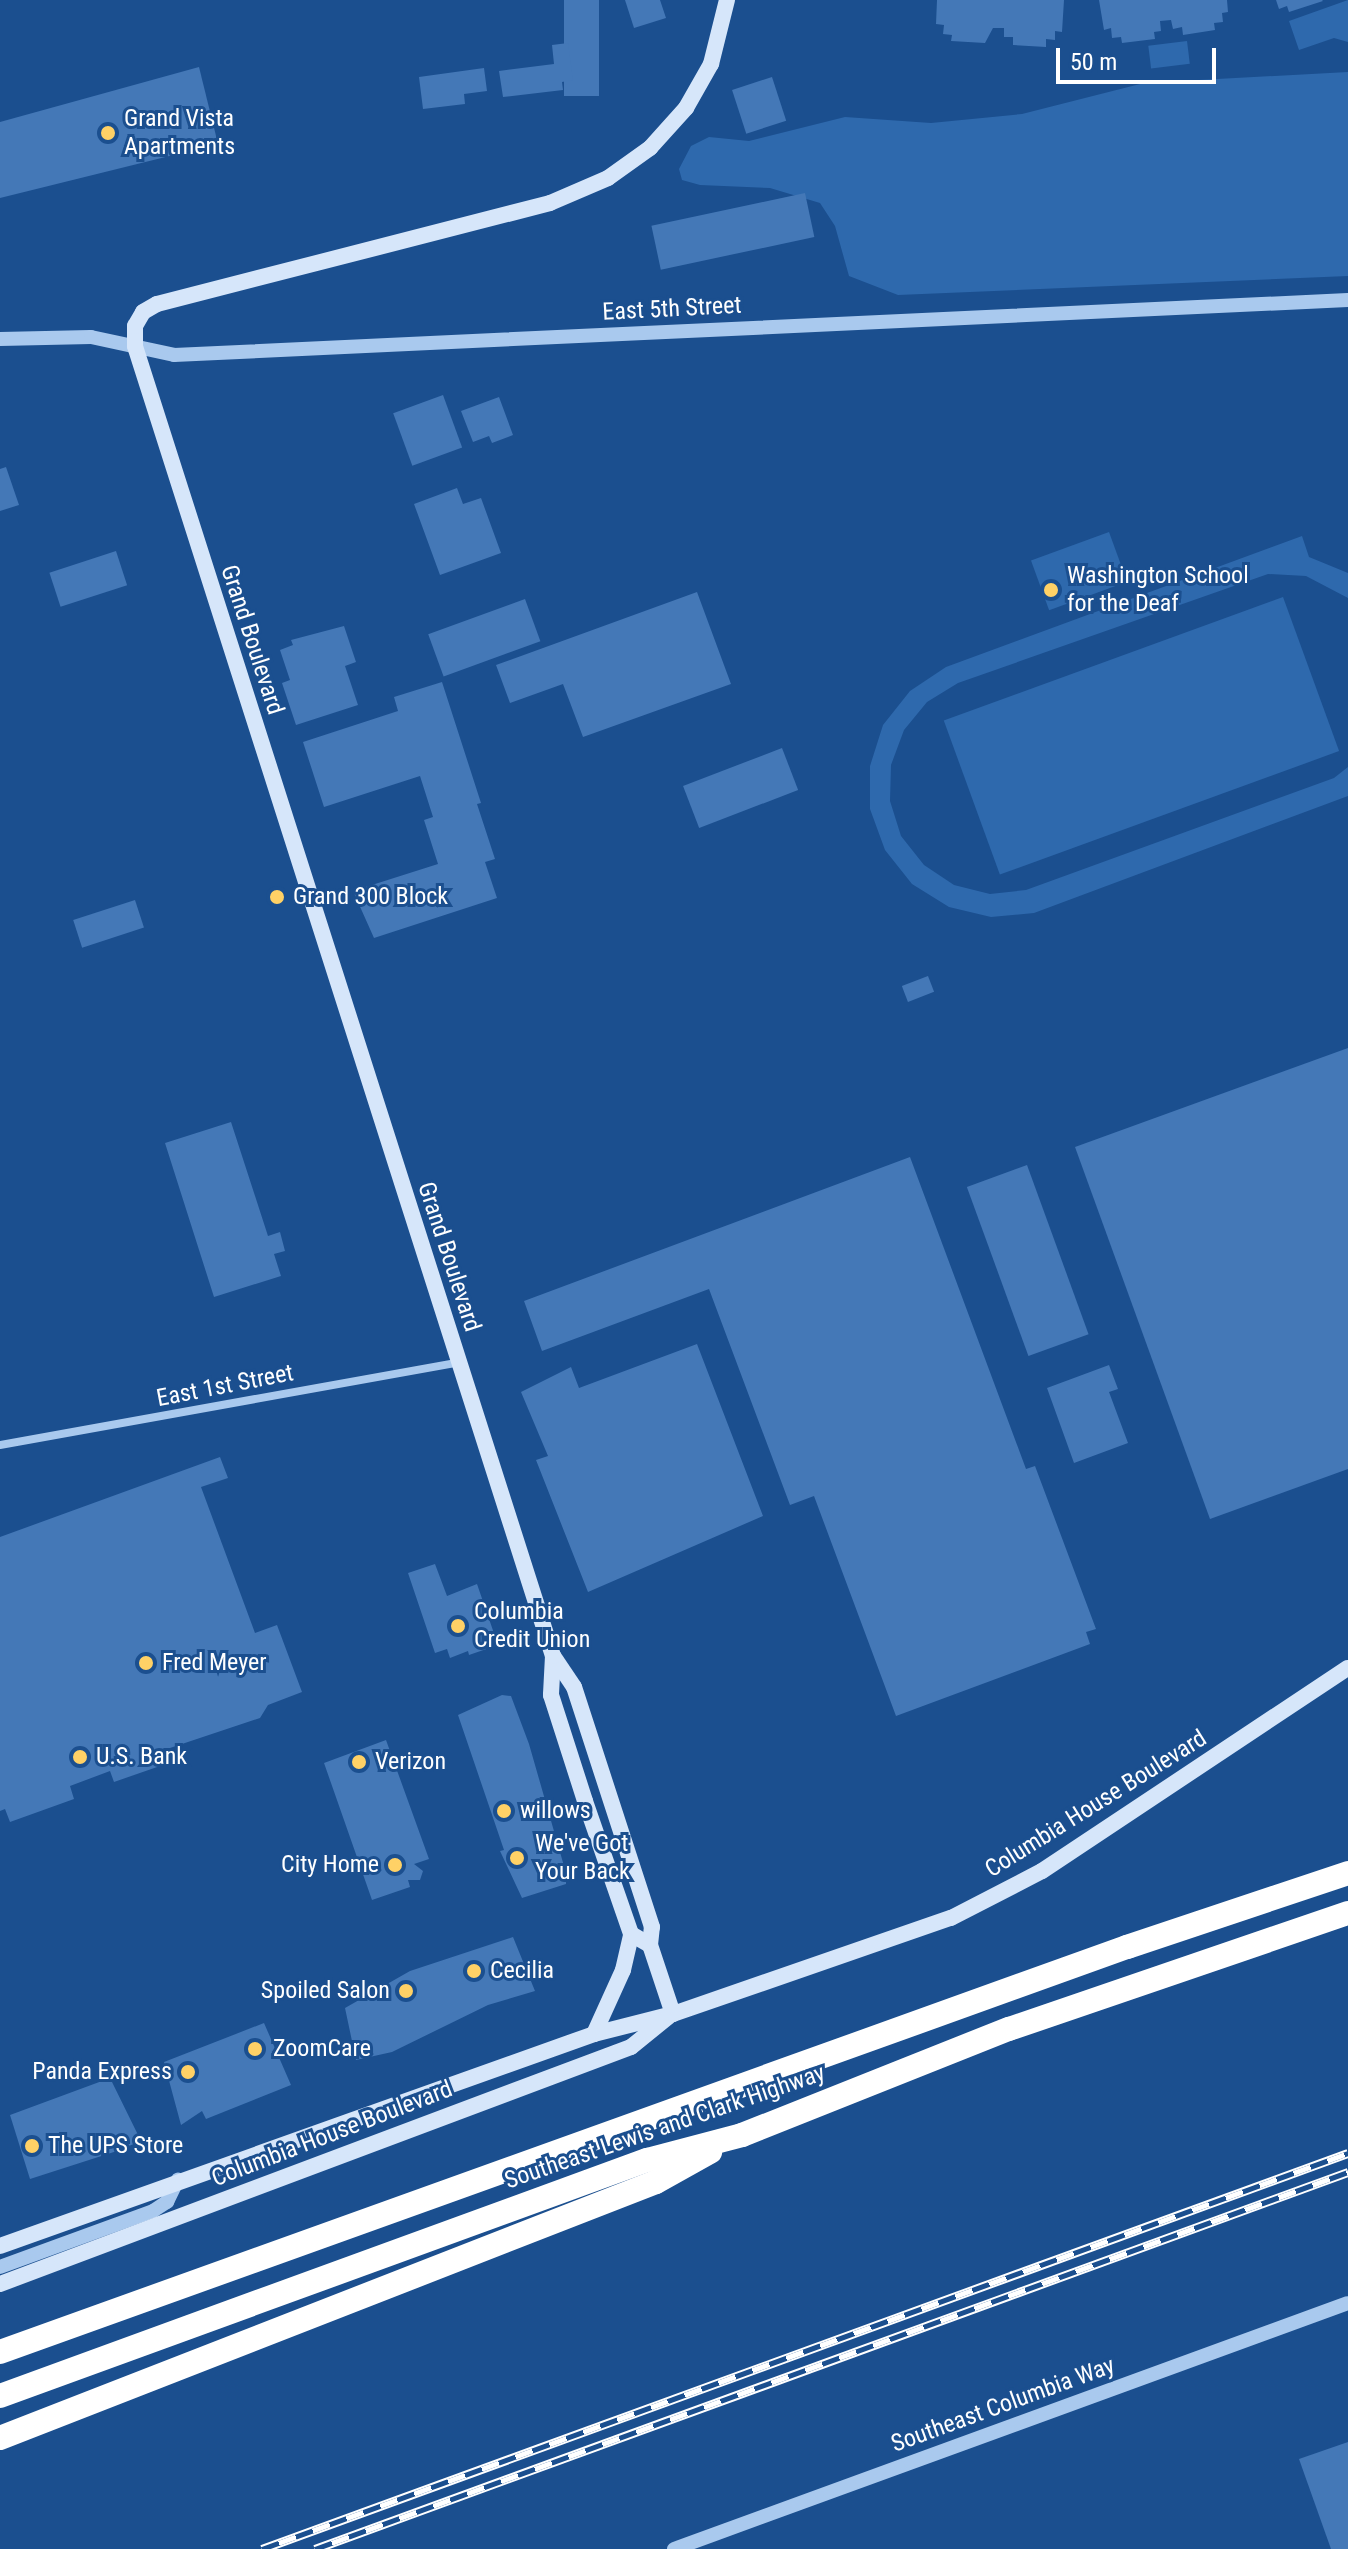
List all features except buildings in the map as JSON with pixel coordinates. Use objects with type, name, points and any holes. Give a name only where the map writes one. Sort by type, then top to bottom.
[{"type":"highway","name":"Southeast Lewis and Clark Highway","points":[[0,2352],[1082,1963],[1348,1873]]},
{"type":"highway","name":"Southeast Lewis and Clark Highway","points":[[0,2396],[647,2160],[742,2135],[1009,2029],[1348,1913]]},
{"type":"highway","points":[[0,2438],[656,2182],[742,2135]]},
{"type":"main road","points":[[135,346],[135,326],[143,312],[157,304],[550,203],[608,178],[650,148],[686,108],[711,64],[727,0]]},
{"type":"main road","name":"Grand Boulevard","points":[[135,346],[553,1656],[574,1687],[652,1927],[650,1945],[673,2014]]},
{"type":"main road","name":"Grand Boulevard","points":[[553,1656],[551,1695],[631,1934]]},
{"type":"main road","name":"Columbia House Boulevard","points":[[0,2246],[178,2179],[594,2034],[673,2014],[951,1918],[998,1895],[1091,1840],[1348,1668]]},
{"type":"main road","points":[[594,2034],[623,1970],[631,1934],[650,1945]]},
{"type":"main road","name":"Columbia House Boulevard","points":[[0,2284],[631,2047],[673,2014]]},
{"type":"street","name":"East 5th Street","points":[[0,339],[91,337],[174,355],[1348,300]]},
{"type":"street","name":"East 1st Street","points":[[0,1445],[458,1363]]},
{"type":"street","points":[[0,2267],[153,2211],[167,2202],[178,2179]]},
{"type":"street","name":"Southeast Columbia Way","points":[[674,2549],[1348,2303]]},
{"type":"shaded area","points":[[1348,0],[1348,42],[1334,38],[1299,50],[1289,21]]},
{"type":"shaded area","points":[[1187,41],[1190,64],[1151,69],[1148,46]]},
{"type":"shaded area","points":[[1348,72],[1348,276],[898,295],[849,276],[835,226],[820,203],[770,188],[700,185],[682,180],[679,169],[691,146],[709,137],[749,141],[845,117],[931,123],[1022,114],[1144,83]]},
{"type":"shaded area","points":[[1109,532],[1127,582],[1049,610],[1031,560]]},
{"type":"shaded area","points":[[1302,536],[1309,557],[1348,573],[1348,598],[1306,576],[1268,574],[958,683],[927,702],[904,730],[891,765],[890,801],[901,836],[924,865],[954,885],[990,894],[1026,890],[1334,778],[1348,767],[1348,796],[1034,913],[991,917],[949,907],[912,884],[885,850],[870,809],[870,766],[883,725],[910,691],[946,667]]},
{"type":"shaded area","points":[[1283,597],[1339,751],[1000,875],[944,720]]},
{"type":"railway","points":[[262,2549],[1348,2153]]},
{"type":"railway","points":[[315,2549],[1348,2172]]},
{"type":"place","name":"Grand Vista Apartments","points":[[108,133]]},
{"type":"place","name":"Washington School for the Deaf","points":[[1051,590]]},
{"type":"place","name":"Grand 300 Block","points":[[277,897]]},
{"type":"place","name":"Columbia Credit Union","points":[[458,1626]]},
{"type":"place","name":"Fred Meyer","points":[[146,1663]]},
{"type":"place","name":"U.S. Bank","points":[[80,1757]]},
{"type":"place","name":"Verizon","points":[[359,1762]]},
{"type":"place","name":"willows","points":[[504,1811]]},
{"type":"place","name":"We've Got Your Back","points":[[517,1858]]},
{"type":"place","name":"City Home","points":[[395,1865]]},
{"type":"place","name":"Cecilia","points":[[474,1971]]},
{"type":"place","name":"Spoiled Salon","points":[[406,1991]]},
{"type":"place","name":"ZoomCare","points":[[255,2049]]},
{"type":"place","name":"Panda Express","points":[[188,2072]]},
{"type":"place","name":"The UPS Store","points":[[32,2146]]}]
